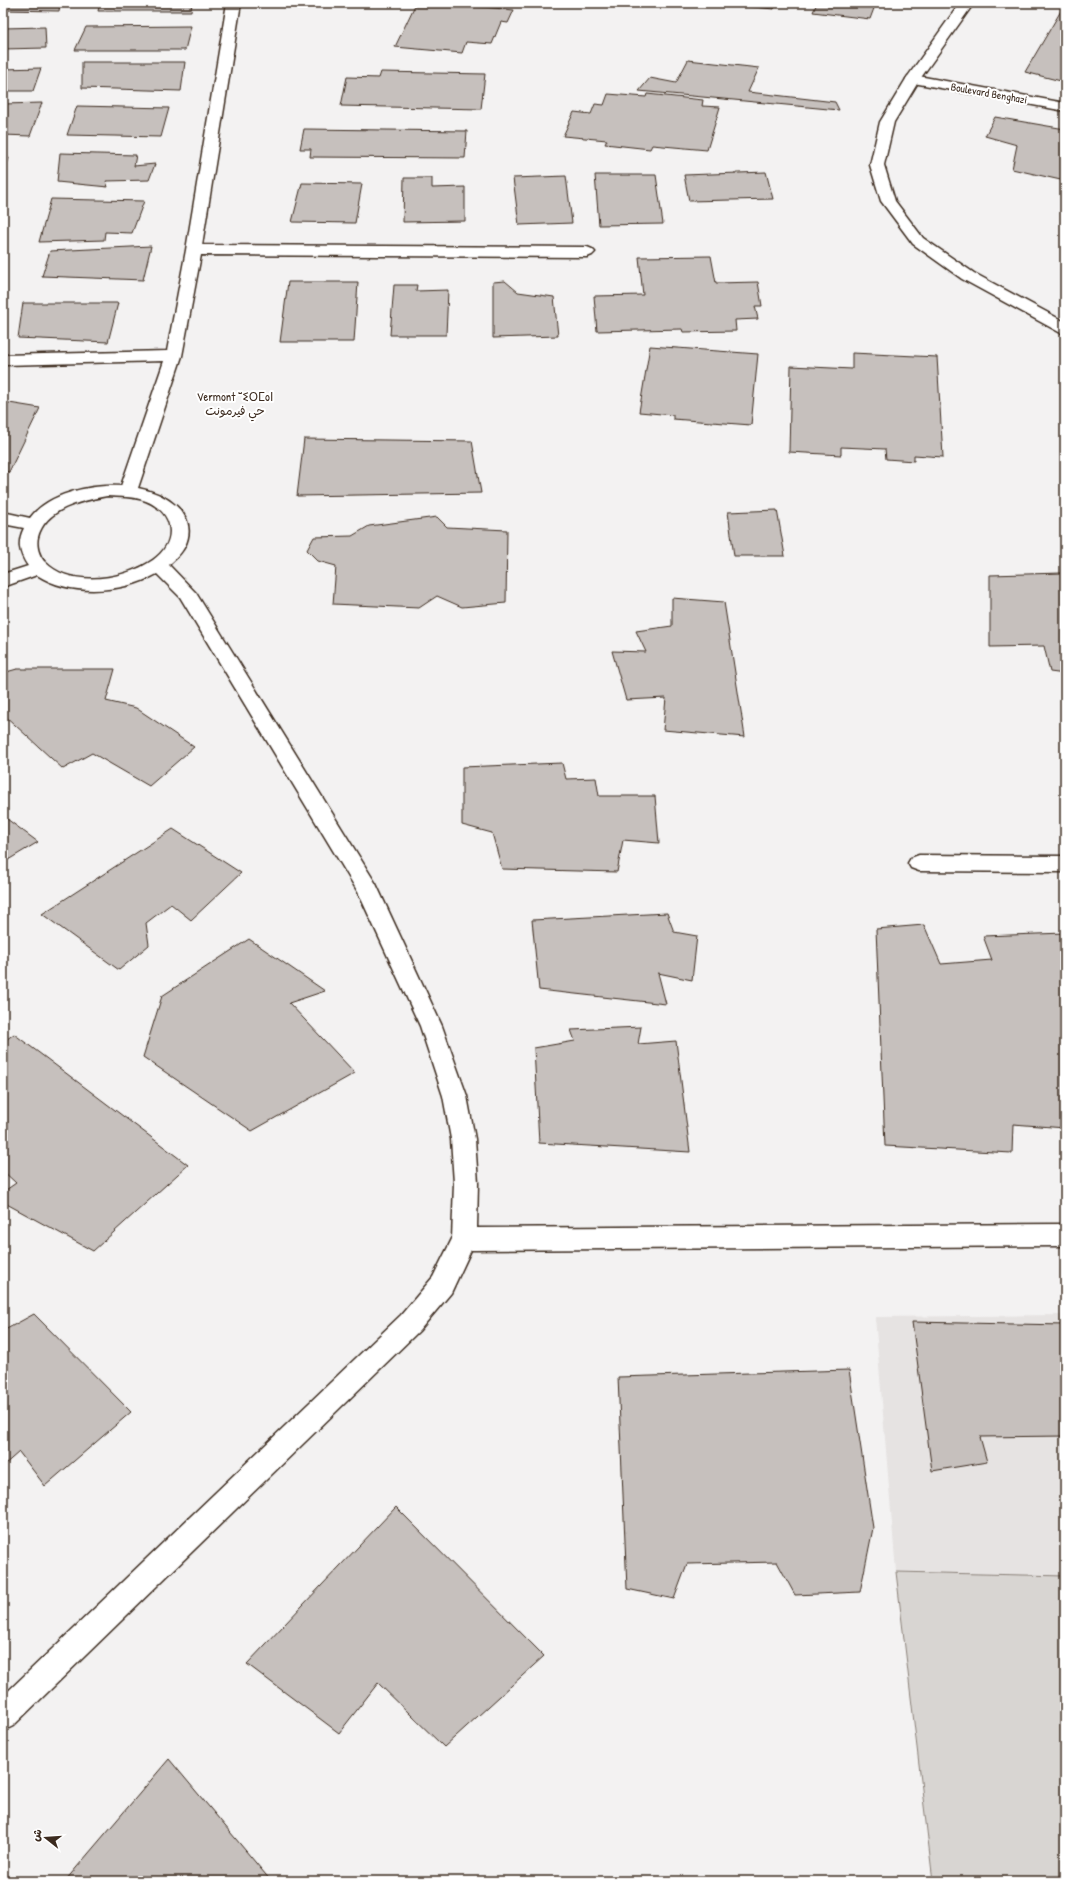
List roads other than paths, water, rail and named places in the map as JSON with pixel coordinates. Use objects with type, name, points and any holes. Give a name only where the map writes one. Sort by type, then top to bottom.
[{"type":"street","points":[[128,491],[174,356],[194,250],[234,3]]},
{"type":"street","points":[[967,3],[913,79],[887,122],[877,165],[888,201],[918,241],[968,276],[1065,330]]},
{"type":"street","name":"Boulevard Benghazi","points":[[913,79],[1065,107]]},
{"type":"street","points":[[194,250],[588,252]]},
{"type":"street","points":[[3,360],[174,356]]},
{"type":"street","points":[[107,490],[128,491],[151,496],[167,506],[178,519],[180,535],[173,551],[158,565],[140,575],[118,582],[96,584],[73,583],[54,577],[39,568],[30,554],[28,539],[34,524],[47,511],[64,501],[84,494],[107,490]]},
{"type":"street","points":[[3,518],[34,524]]},
{"type":"street","points":[[3,1716],[410,1323],[442,1285],[464,1239],[466,1183],[463,1139],[455,1096],[431,1026],[400,956],[368,890],[187,592],[158,565]]},
{"type":"street","points":[[3,581],[39,568]]},
{"type":"street","points":[[919,863],[1065,864]]},
{"type":"street","points":[[464,1239],[1065,1235]]},
{"type":"district","name":"Vermont ⵯⵉⵔⵎoⵏ حي فيرمونت","points":[[235,403]]}]
